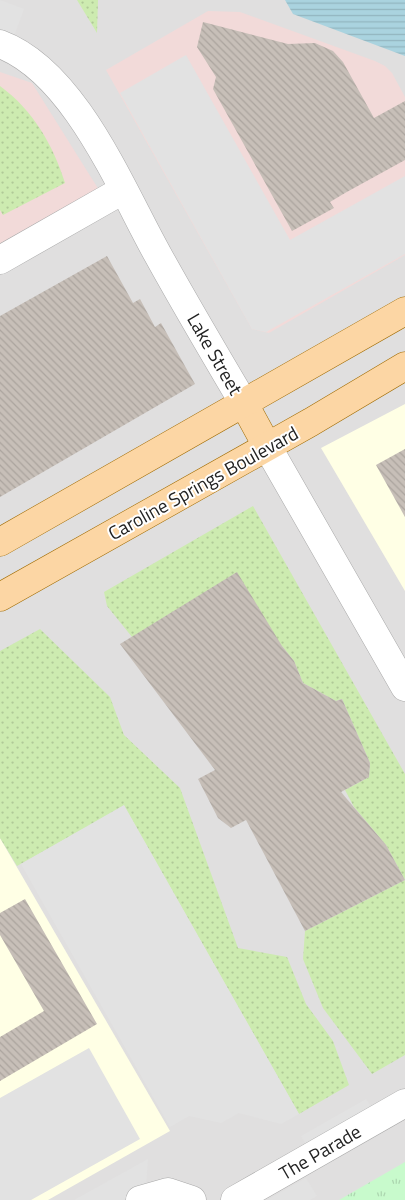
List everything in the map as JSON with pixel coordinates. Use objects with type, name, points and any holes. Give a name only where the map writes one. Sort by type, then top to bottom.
[{"type":"main road","points":[[0,542],[405,311]]},
{"type":"main road","name":"Caroline Springs Boulevard","points":[[0,597],[405,366]]},
{"type":"main road","name":"Lake Street","points":[[243,402],[267,446]]},
{"type":"street","name":"Lake Street","points":[[0,44],[10,48],[44,72],[72,102],[243,402]]},
{"type":"street","points":[[0,260],[123,190]]},
{"type":"street","name":"Lake Street","points":[[267,446],[405,687]]},
{"type":"street","name":"The Parade","points":[[235,1200],[405,1104]]},
{"type":"street","points":[[140,1200],[168,1192],[192,1200]]},
{"type":"shaded area","points":[[0,0],[405,0],[405,1200],[0,1200]]},
{"type":"shaded area","points":[[0,0],[24,9],[14,36],[0,31]]},
{"type":"shaded area","points":[[208,11],[240,12],[375,61],[385,66],[392,73],[405,97],[405,255],[269,333],[252,329],[106,70]]},
{"type":"shaded area","points":[[186,55],[290,240],[405,176],[405,254],[266,332],[252,329],[120,93]]},
{"type":"shaded area","points":[[0,72],[32,83],[109,206],[0,268]]},
{"type":"shaded area","points":[[405,404],[405,591],[321,448]]},
{"type":"shaded area","points":[[124,805],[299,1114],[281,1124],[239,1113],[221,1123],[189,1116],[170,1127],[21,864]]},
{"type":"shaded area","points":[[0,838],[170,1131],[48,1200],[0,1200]]},
{"type":"shaded area","points":[[89,1048],[140,1139],[31,1200],[0,1200],[0,1098]]},
{"type":"shaded area","points":[[366,1099],[372,1108],[306,1145],[301,1136]]},
{"type":"shaded area","points":[[148,1159],[146,1186],[148,1200],[74,1200]]},
{"type":"shaded area","points":[[306,1178],[317,1196],[310,1200],[267,1200]]},
{"type":"green space","points":[[77,0],[98,0],[97,33]]},
{"type":"green space","points":[[0,86],[12,95],[32,117],[48,142],[65,183],[3,215],[0,210]]},
{"type":"green space","points":[[253,506],[405,774],[405,880],[386,845],[354,807],[345,790],[369,777],[370,763],[342,699],[336,701],[303,683],[294,661],[282,646],[132,637],[107,606],[104,592]]},
{"type":"green space","points":[[40,629],[110,697],[124,735],[180,788],[238,948],[287,957],[306,1004],[333,1041],[349,1085],[299,1114],[124,806],[17,866],[0,838],[0,651]]},
{"type":"green space","points":[[405,880],[405,1055],[372,1074],[323,1008],[303,959],[305,931]]},
{"type":"green space","points":[[405,1162],[405,1200],[339,1200]]},
{"type":"water","points":[[285,0],[405,0],[405,56],[293,14]]},
{"type":"building","points":[[203,22],[288,44],[315,43],[333,51],[343,62],[374,118],[405,101],[405,160],[330,202],[334,208],[292,231],[213,89],[216,77],[197,47]]},
{"type":"building","points":[[107,256],[133,303],[140,299],[155,327],[161,323],[195,384],[0,497],[0,316]]},
{"type":"building","points":[[405,449],[405,517],[376,465]]},
{"type":"building","points":[[237,572],[282,646],[294,661],[303,683],[336,701],[342,699],[370,763],[369,777],[341,792],[386,845],[405,880],[305,931],[246,820],[231,828],[218,818],[198,779],[215,770],[120,644]]},
{"type":"building","points":[[25,899],[97,1024],[0,1081],[0,1037],[44,1011],[0,935],[0,913]]}]
